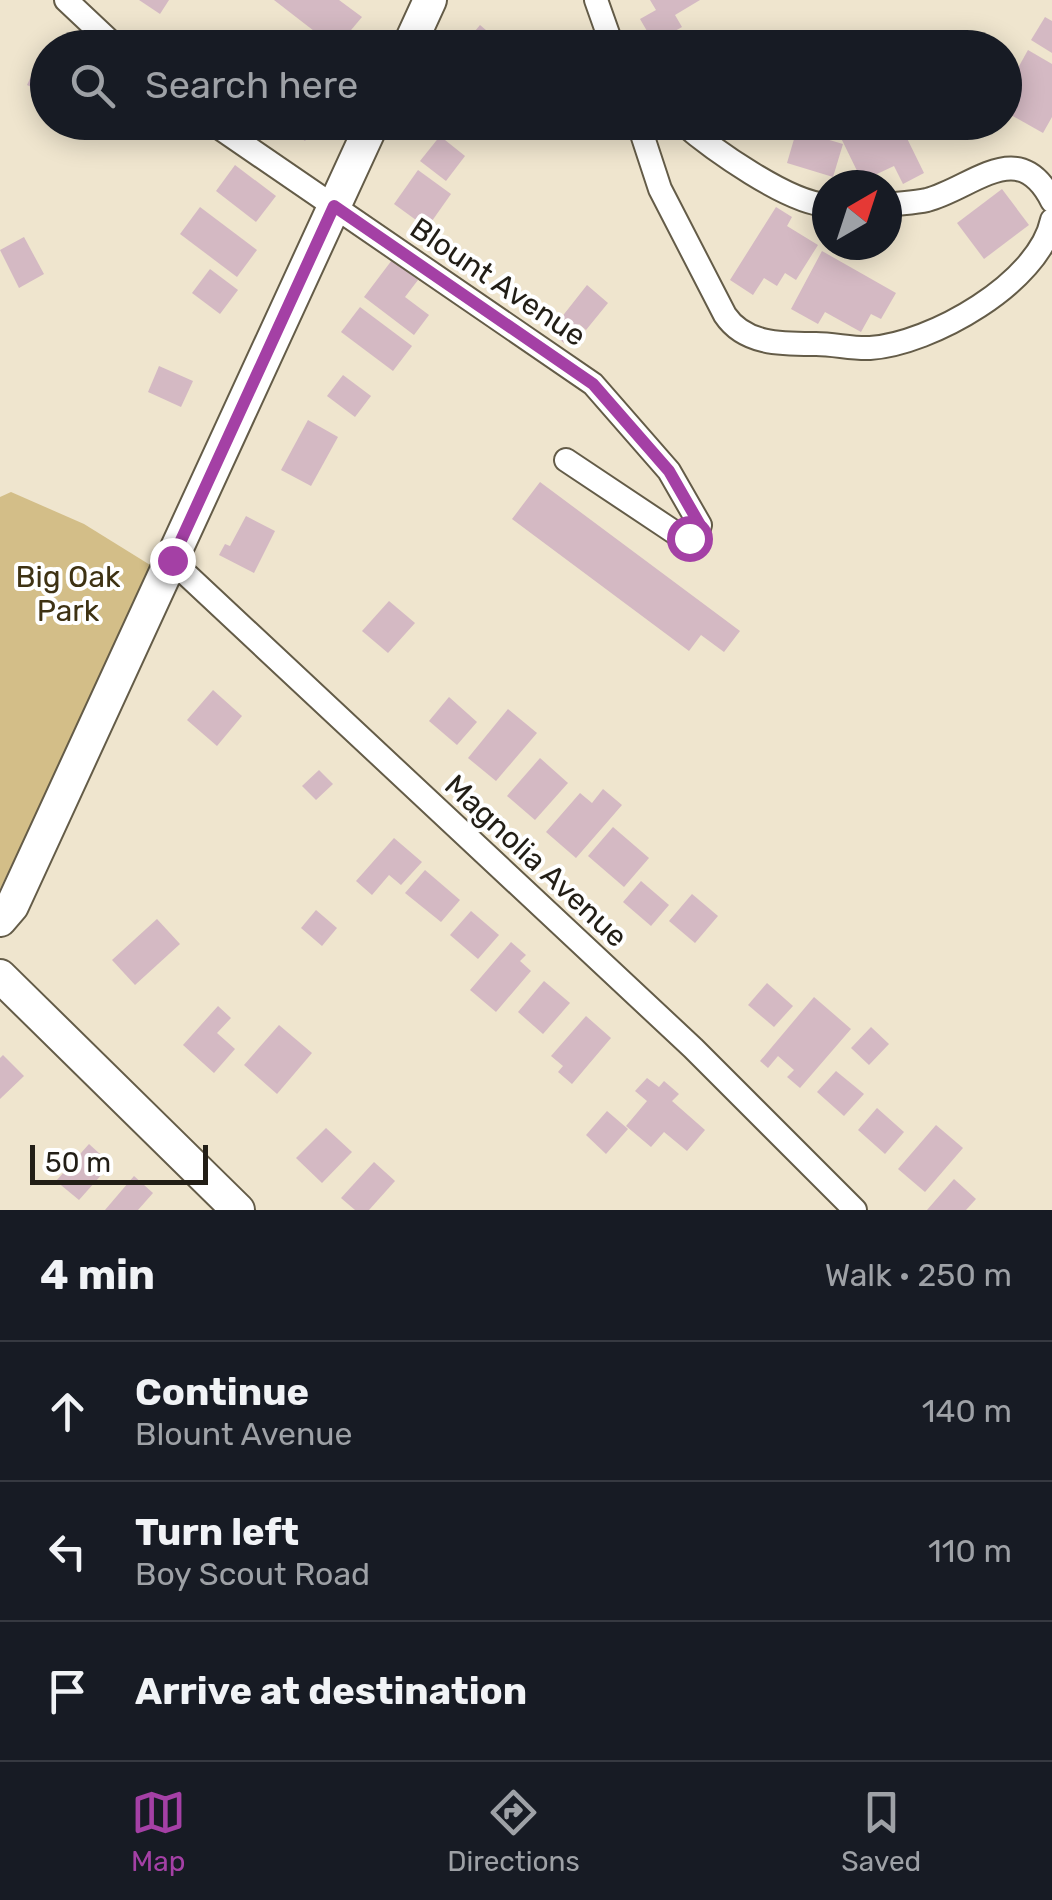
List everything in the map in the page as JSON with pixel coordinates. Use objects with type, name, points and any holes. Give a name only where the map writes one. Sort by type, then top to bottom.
[{"type":"street","points":[[66,0],[98,30]]},
{"type":"street","points":[[416,30],[430,0]]},
{"type":"street","points":[[237,140],[334,206]]},
{"type":"street","points":[[0,920],[12,906],[365,140]]},
{"type":"street","points":[[644,140],[660,189],[725,315],[736,330],[778,344],[870,348],[933,332],[1001,290],[1045,243],[1052,220]]},
{"type":"street","points":[[703,140],[720,154],[812,204]]},
{"type":"street","points":[[902,203],[929,200],[1000,169],[1013,168],[1027,172],[1039,182],[1052,201]]},
{"type":"street","name":"Blount Avenue","points":[[334,206],[593,384],[669,471],[700,525],[698,532],[689,538],[680,536],[566,460]]},
{"type":"street","name":"Magnolia Avenue","points":[[172,560],[693,1048],[855,1210]]},
{"type":"street","points":[[0,976],[238,1210]]},
{"type":"green space","name":"Big Oak Park","points":[[11,492],[84,524],[155,568],[0,889],[0,497]]},
{"type":"building","points":[[139,0],[169,0],[160,14]]},
{"type":"building","points":[[274,0],[339,0],[362,17],[351,30],[313,30]]},
{"type":"building","points":[[650,0],[700,0],[675,15],[682,27],[677,30],[646,30],[640,19],[656,10]]},
{"type":"building","points":[[1045,17],[1052,21],[1052,53],[1031,40]]},
{"type":"building","points":[[1028,50],[1052,64],[1052,117],[1043,133],[1022,121],[1022,61]]},
{"type":"building","points":[[437,140],[445,140],[465,156],[446,181],[420,161]]},
{"type":"building","points":[[794,140],[843,144],[835,170],[812,171],[787,163]]},
{"type":"building","points":[[842,140],[908,140],[924,173],[903,184],[902,170],[894,166],[885,170],[857,170]]},
{"type":"building","points":[[235,165],[276,196],[256,222],[216,191]]},
{"type":"building","points":[[418,170],[451,194],[427,228],[394,204]]},
{"type":"building","points":[[1002,189],[1029,225],[984,259],[957,223]]},
{"type":"building","points":[[200,207],[257,250],[237,277],[180,234]]},
{"type":"building","points":[[776,207],[792,217],[787,226],[812,241],[812,255],[796,280],[785,273],[777,286],[764,278],[753,295],[730,280]]},
{"type":"building","points":[[24,237],[44,274],[19,288],[0,250]]},
{"type":"building","points":[[392,260],[418,280],[405,297],[429,315],[414,335],[364,297]]},
{"type":"building","points":[[817,260],[838,260],[896,293],[881,319],[871,314],[861,332],[825,312],[818,324],[791,309]]},
{"type":"building","points":[[210,269],[238,290],[220,314],[192,293]]},
{"type":"building","points":[[587,285],[608,303],[586,330],[579,324],[564,343],[550,332]]},
{"type":"building","points":[[360,307],[412,346],[393,371],[341,332]]},
{"type":"building","points":[[159,366],[193,381],[181,407],[148,392]]},
{"type":"building","points":[[343,375],[371,396],[355,417],[327,396]]},
{"type":"building","points":[[308,420],[338,437],[311,486],[281,470]]},
{"type":"building","points":[[540,482],[740,631],[724,652],[701,635],[689,651],[512,519]]},
{"type":"building","points":[[246,516],[275,531],[254,573],[219,555],[225,544],[230,546]]},
{"type":"building","points":[[389,601],[415,623],[388,653],[362,631]]},
{"type":"building","points":[[213,690],[242,716],[217,746],[187,720]]},
{"type":"building","points":[[449,697],[477,722],[457,745],[429,721]]},
{"type":"building","points":[[508,709],[537,733],[496,781],[468,758]]},
{"type":"building","points":[[540,758],[568,783],[535,820],[507,796]]},
{"type":"building","points":[[319,770],[333,784],[316,800],[302,786]]},
{"type":"building","points":[[603,789],[622,805],[576,858],[546,832],[580,793],[592,803]]},
{"type":"building","points":[[613,827],[649,858],[624,887],[588,856]]},
{"type":"building","points":[[394,838],[422,862],[401,885],[389,875],[372,895],[356,881]]},
{"type":"building","points":[[425,870],[460,900],[441,922],[405,893]]},
{"type":"building","points":[[641,881],[669,905],[651,926],[623,902]]},
{"type":"building","points":[[692,894],[718,916],[695,943],[669,921]]},
{"type":"building","points":[[316,910],[337,928],[322,946],[301,928]]},
{"type":"building","points":[[471,911],[499,935],[478,959],[450,935]]},
{"type":"building","points":[[157,919],[180,944],[135,985],[112,960]]},
{"type":"building","points":[[511,942],[526,955],[520,961],[531,971],[496,1012],[470,990]]},
{"type":"building","points":[[544,981],[570,1003],[543,1034],[518,1012]]},
{"type":"building","points":[[767,983],[793,1006],[774,1027],[748,1005]]},
{"type":"building","points":[[814,997],[851,1029],[800,1088],[787,1077],[794,1070],[778,1056],[768,1068],[760,1061]]},
{"type":"building","points":[[218,1006],[231,1018],[217,1033],[235,1049],[214,1073],[183,1045]]},
{"type":"building","points":[[586,1016],[611,1038],[572,1084],[558,1072],[563,1066],[551,1056]]},
{"type":"building","points":[[279,1025],[312,1053],[277,1094],[244,1065]]},
{"type":"building","points":[[871,1027],[889,1044],[869,1065],[851,1048]]},
{"type":"building","points":[[3,1055],[24,1076],[0,1099],[0,1058]]},
{"type":"building","points":[[836,1071],[864,1094],[844,1116],[817,1092]]},
{"type":"building","points":[[647,1078],[659,1087],[664,1081],[679,1094],[672,1101],[705,1130],[687,1151],[664,1132],[651,1147],[626,1126],[647,1101],[635,1091]]},
{"type":"building","points":[[877,1108],[904,1132],[885,1154],[858,1130]]},
{"type":"building","points":[[607,1111],[628,1129],[606,1154],[586,1135]]},
{"type":"building","points":[[936,1125],[963,1148],[925,1192],[898,1169]]},
{"type":"building","points":[[326,1128],[352,1152],[322,1183],[296,1158]]},
{"type":"building","points":[[89,1144],[111,1164],[79,1200],[56,1181]]},
{"type":"building","points":[[374,1162],[395,1181],[369,1210],[355,1210],[341,1198]]},
{"type":"building","points":[[134,1176],[153,1193],[138,1210],[105,1210]]},
{"type":"building","points":[[954,1179],[976,1199],[966,1210],[927,1210]]},
{"type":"route","points":[[172,560],[334,206],[593,384],[669,471],[700,525],[689,538]]}]
